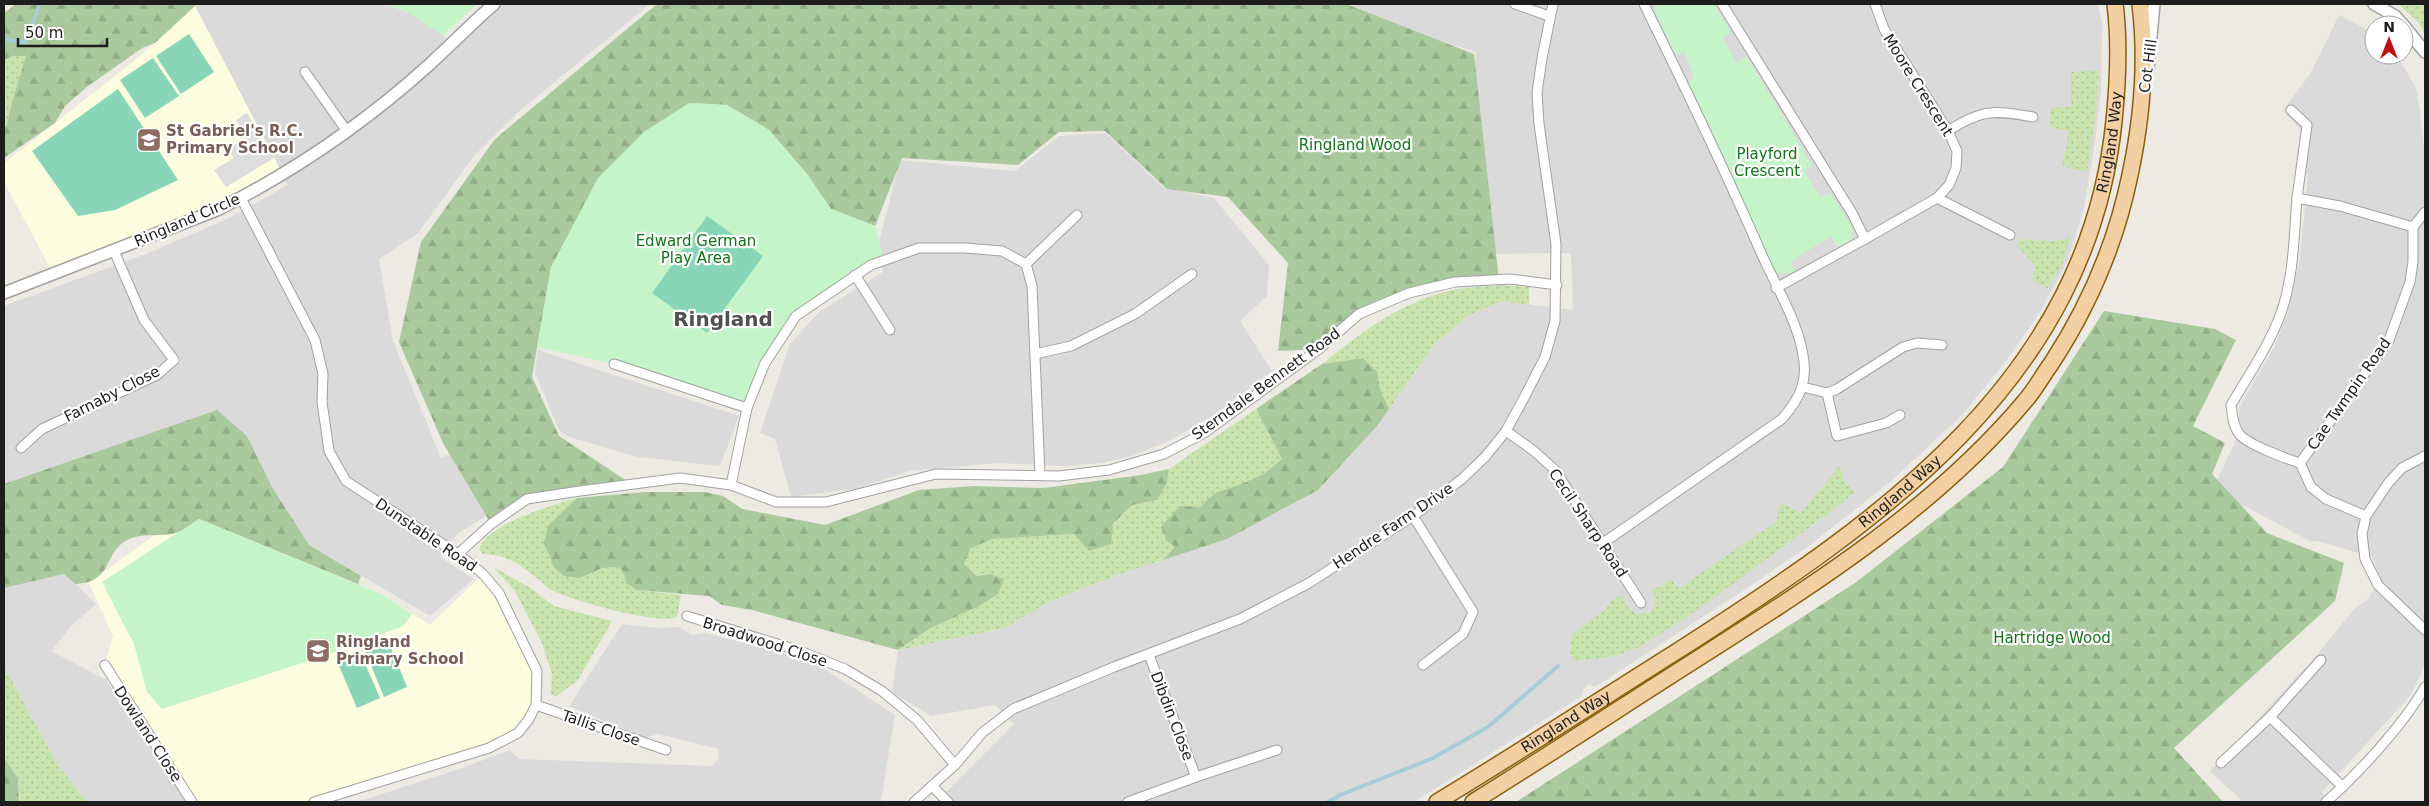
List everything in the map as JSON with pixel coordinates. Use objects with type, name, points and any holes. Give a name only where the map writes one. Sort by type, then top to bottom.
[{"type":"main road","name":"Ringland Way","points":[[1437,802],[1553,731],[1815,560],[1922,473],[1972,425],[2009,382],[2048,324],[2075,273],[2104,187],[2112,139],[2118,83],[2118,26],[2114,4]]},
{"type":"main road","name":"Ringland Way","points":[[1473,802],[1835,569],[1932,493],[1987,444],[2027,398],[2066,340],[2094,288],[2122,217],[2139,127],[2143,55],[2140,4]]},
{"type":"street","name":"Ringland Circle","points":[[4,293],[217,210],[241,198],[346,130],[430,64],[494,4]]},
{"type":"street","points":[[1514,4],[1549,16]]},
{"type":"street","name":"Hendre Farm Drive","points":[[914,802],[955,765],[982,733],[1013,709],[1248,614],[1308,582],[1413,516],[1462,479],[1485,457],[1506,431],[1545,357],[1555,321],[1557,285],[1556,244],[1539,124],[1538,93],[1549,16],[1553,4]]},
{"type":"street","points":[[1604,543],[1782,419],[1797,402],[1803,387],[1802,350],[1720,159],[1644,4]]},
{"type":"street","points":[[1722,4],[1852,213],[1865,239],[1776,288]]},
{"type":"street","points":[[1875,4],[1880,4]]},
{"type":"street","name":"Moore Crescent","points":[[1865,239],[1937,198],[1949,185],[1956,168],[1957,151],[1948,132],[1884,29],[1875,4]]},
{"type":"street","name":"Cot Hill","points":[[2139,127],[2152,44],[2154,4]]},
{"type":"street","points":[[2374,4],[2393,15]]},
{"type":"street","points":[[2414,38],[2425,52]]},
{"type":"street","points":[[305,72],[346,130]]},
{"type":"street","points":[[2291,110],[2307,125],[2297,198],[2290,277],[2282,310],[2274,330],[2231,405],[2232,418],[2240,435],[2282,457],[2300,463]]},
{"type":"street","points":[[1948,132],[1970,117],[1990,112],[2033,117]]},
{"type":"street","name":"Dunstable Road","points":[[241,198],[315,340],[323,374],[322,402],[328,451],[346,481],[458,554],[483,574],[499,593],[537,671],[536,705],[529,719],[518,733],[489,748],[314,802]]},
{"type":"street","points":[[1937,198],[2010,235]]},
{"type":"street","points":[[2297,198],[2340,206],[2413,227],[2425,212]]},
{"type":"street","points":[[1026,264],[1076,215]]},
{"type":"street","name":"Cae Twmpin Road","points":[[2366,516],[2326,499],[2311,487],[2300,463],[2389,340],[2410,282],[2413,262],[2413,227]]},
{"type":"street","points":[[732,485],[747,408],[765,363],[796,316],[871,265],[919,248],[965,248],[1002,251],[1026,264],[1032,286],[1040,475]]},
{"type":"street","name":"Farnaby Close","points":[[21,448],[42,429],[157,375],[174,360],[144,320],[114,251]]},
{"type":"street","points":[[1035,354],[1071,346],[1135,314],[1192,274]]},
{"type":"street","points":[[855,275],[890,330]]},
{"type":"street","name":"Sterndale Bennett Road","points":[[458,554],[491,524],[527,499],[680,478],[732,485],[776,502],[826,502],[936,474],[1058,476],[1109,470],[1164,454],[1204,433],[1319,349],[1360,314],[1409,293],[1455,282],[1499,280],[1557,285]]},
{"type":"street","points":[[1803,387],[1826,393],[1837,389],[1903,348],[1917,342],[1942,345]]},
{"type":"street","points":[[614,364],[747,408]]},
{"type":"street","points":[[1826,393],[1836,436],[1886,423],[1900,415]]},
{"type":"street","name":"Cecil Sharp Road","points":[[1506,431],[1534,451],[1555,470],[1604,543],[1641,603]]},
{"type":"street","points":[[2425,456],[2402,468],[2389,482],[2366,516],[2362,534],[2365,559],[2378,585],[2425,630]]},
{"type":"street","points":[[1413,516],[1474,612],[1463,634],[1423,666]]},
{"type":"street","name":"Broadwood Close","points":[[687,616],[800,651],[845,669],[882,691],[917,720],[955,765]]},
{"type":"street","name":"Dibdin Close","points":[[1149,655],[1196,776]]},
{"type":"street","points":[[2222,763],[2270,717],[2321,660]]},
{"type":"street","name":"Dowland Close","points":[[105,665],[192,802]]},
{"type":"street","points":[[2326,802],[2343,787],[2417,701],[2425,687]]},
{"type":"street","name":"Tallis Close","points":[[536,705],[666,750]]},
{"type":"street","points":[[2270,717],[2343,787]]},
{"type":"street","name":"Dibdin Close","points":[[1128,802],[1196,776],[1277,750]]},
{"type":"street","points":[[932,786],[948,802]]},
{"type":"shaded area","points":[[199,4],[382,4],[409,13],[443,35],[451,43],[494,4],[650,4],[517,113],[474,156],[418,233],[379,259],[393,341],[441,458],[504,431],[528,490],[457,534],[440,557],[474,579],[430,616],[309,545],[272,487],[247,436],[4,484],[4,306],[146,254],[229,218],[288,185],[195,6]]},
{"type":"shaded area","points":[[1324,4],[2098,4],[2102,23],[2101,91],[2095,143],[2084,208],[2068,260],[2039,314],[2003,365],[1961,416],[1890,482],[1810,545],[1747,588],[1595,687],[1589,684],[1583,689],[1582,696],[1414,802],[936,802],[1014,724],[995,705],[931,716],[892,692],[898,650],[1005,628],[1051,601],[1122,573],[1227,539],[1318,490],[1378,425],[1435,344],[1469,315],[1503,301],[1573,310],[1571,253],[1484,254],[1466,159],[1476,52]]},
{"type":"shaded area","name":"St Gabriel's R.C. Primary School","points":[[195,6],[282,173],[241,198],[53,273],[4,182],[4,163],[138,58]]},
{"type":"shaded area","points":[[2339,15],[2364,28],[2364,65],[2403,65],[2416,88],[2425,158],[2425,665],[2411,695],[2322,792],[2332,801],[2243,802],[2210,771],[2317,655],[2354,609],[2367,600],[2381,578],[2372,557],[2318,541],[2310,541],[2237,502],[2217,480],[2242,427],[2239,422],[2239,408],[2274,347],[2287,315],[2300,259],[2308,174],[2297,171],[2304,140],[2300,129],[2283,111],[2310,74]]},
{"type":"shaded area","points":[[247,113],[274,158],[226,187],[214,170],[234,158],[228,149],[247,137],[236,120]]},
{"type":"shaded area","points":[[1105,133],[1163,187],[1214,198],[1269,265],[1267,296],[1240,321],[1272,371],[1211,417],[1169,441],[1132,456],[1102,463],[1064,466],[997,463],[909,471],[859,488],[791,497],[775,439],[760,433],[790,344],[819,312],[883,272],[879,242],[900,160],[1015,171],[1059,136]]},
{"type":"shaded area","points":[[538,350],[739,416],[720,466],[638,457],[569,437],[559,430],[535,373]]},
{"type":"shaded area","name":"Ringland Primary School","points":[[184,513],[381,594],[430,625],[483,574],[499,593],[537,671],[536,705],[518,733],[489,748],[314,802],[192,802],[105,665],[113,636],[89,583]]},
{"type":"shaded area","points":[[65,574],[96,604],[72,625],[51,651],[106,680],[187,802],[87,802],[56,762],[4,666],[4,588]]},
{"type":"shaded area","points":[[622,624],[658,628],[679,627],[692,635],[705,633],[811,660],[895,715],[881,801],[357,802],[462,768],[510,750],[519,759],[712,766],[718,759],[719,749],[658,734],[645,738],[569,706]]},
{"type":"green space","points":[[16,4],[197,4],[155,43],[142,48],[87,87],[65,106],[55,123],[4,158],[4,129],[26,56],[13,56],[4,60],[4,13]]},
{"type":"green space","points":[[382,4],[477,4],[443,35],[409,13]]},
{"type":"green space","name":"Ringland Wood","points":[[657,4],[1346,4],[1474,54],[1499,280],[1455,282],[1359,314],[1319,349],[1278,351],[1288,263],[1228,197],[1167,189],[1105,131],[1059,132],[1018,165],[902,158],[875,226],[831,209],[807,174],[769,130],[727,105],[690,103],[644,132],[551,267],[532,377],[559,436],[633,485],[527,499],[491,524],[443,443],[399,342],[421,242],[495,139]]},
{"type":"green space","name":"Playford Crescent","points":[[1657,4],[1714,4],[1731,33],[1723,37],[1736,63],[1747,57],[1812,165],[1804,171],[1821,198],[1830,193],[1853,228],[1850,240],[1841,246],[1836,245],[1831,236],[1790,262],[1795,272],[1780,274],[1771,266],[1730,170],[1688,82],[1694,77],[1684,52],[1676,56],[1655,12]]},
{"type":"green space","points":[[2398,4],[2425,5],[2425,35],[2414,18],[2414,15],[2410,15]]},
{"type":"green space","points":[[189,34],[214,72],[181,94],[156,56]]},
{"type":"green space","points":[[13,56],[26,56],[4,129],[4,60]]},
{"type":"green space","points":[[153,58],[179,96],[145,118],[120,80]]},
{"type":"green space","points":[[2099,70],[2096,112],[2087,172],[2062,166],[2069,131],[2049,127],[2050,109],[2071,106],[2071,72]]},
{"type":"green space","points":[[118,89],[178,180],[115,210],[78,216],[32,151]]},
{"type":"green space","name":"Edward German Play Area","points":[[689,103],[727,105],[769,130],[807,174],[831,209],[875,226],[884,260],[796,316],[765,363],[747,408],[614,364],[537,347],[551,267],[598,178],[644,132]]},
{"type":"green space","points":[[707,216],[763,256],[707,333],[652,293]]},
{"type":"green space","points":[[2070,238],[2063,263],[2047,289],[2032,280],[2035,265],[2016,245],[2020,239],[2051,241]]},
{"type":"green space","points":[[1502,285],[1529,287],[1529,305],[1503,301],[1469,315],[1435,344],[1389,409],[1380,389],[1377,371],[1363,358],[1322,364],[1365,331],[1411,304],[1452,290]]},
{"type":"green space","name":"Hartridge Wood","points":[[2104,311],[2215,329],[2236,340],[2193,426],[2225,443],[2212,474],[2267,533],[2344,563],[2335,601],[2174,748],[2223,802],[1516,802],[1855,583],[2003,467]]},
{"type":"green space","points":[[1363,358],[1377,371],[1380,389],[1389,409],[1378,425],[1318,490],[1227,539],[1163,560],[1175,547],[1166,540],[1161,527],[1180,506],[1200,507],[1215,493],[1265,473],[1282,459],[1256,409],[1322,364]]},
{"type":"green space","points":[[1256,409],[1282,459],[1265,473],[1215,493],[1200,507],[1175,547],[1163,560],[1122,573],[1051,601],[1005,628],[898,650],[929,629],[979,606],[998,594],[990,574],[978,576],[964,564],[970,549],[992,539],[1074,534],[1089,551],[1132,505],[1157,500],[1167,483],[1169,469]]},
{"type":"green space","points":[[217,410],[247,436],[272,487],[309,545],[361,576],[358,584],[199,519],[187,528],[173,534],[141,536],[129,539],[115,551],[103,572],[97,578],[88,582],[75,584],[64,574],[4,588],[4,484]]},
{"type":"green space","points":[[1839,466],[1843,480],[1854,492],[1844,502],[1696,611],[1640,647],[1616,656],[1575,661],[1570,654],[1571,635],[1607,608],[1610,601],[1623,595],[1626,606],[1636,614],[1650,613],[1655,602],[1652,591],[1671,579],[1679,588],[1777,521],[1778,509],[1782,503],[1801,513]]},
{"type":"green space","points":[[1169,469],[1167,483],[1157,500],[1132,505],[1113,524],[1111,544],[1089,551],[1074,534],[992,539],[970,549],[964,564],[977,576],[990,574],[1004,579],[998,594],[979,606],[929,629],[898,650],[752,610],[722,605],[709,596],[637,590],[626,583],[624,573],[619,567],[602,568],[580,578],[564,576],[554,567],[544,543],[548,526],[577,498],[645,492],[705,492],[723,496],[742,509],[825,525],[919,490],[973,486],[1044,488],[1141,475]]},
{"type":"green space","points":[[577,498],[548,527],[580,578],[602,568],[619,567],[624,573],[626,583],[637,590],[681,595],[677,617],[667,619],[653,618],[596,606],[551,590],[512,561],[491,554],[483,554],[479,549],[495,531],[508,523],[538,510]]},
{"type":"green space","points":[[199,519],[381,594],[412,614],[403,626],[335,652],[162,709],[147,692],[134,644],[102,582]]},
{"type":"green space","points":[[493,567],[529,587],[554,606],[612,621],[578,680],[555,697],[551,694],[552,674],[542,643],[515,591]]},
{"type":"green space","points":[[387,638],[407,687],[384,697],[364,648]]},
{"type":"green space","points":[[359,650],[380,698],[357,708],[336,659]]},
{"type":"green space","points":[[4,666],[56,762],[87,802],[20,802],[18,778],[4,758]]},
{"type":"green space","points":[[4,758],[18,778],[19,802],[4,802]]},
{"type":"waterway","points":[[4,39],[25,43],[40,4]]},
{"type":"waterway","points":[[1328,802],[1340,795],[1431,759],[1488,727],[1558,666]]},
{"type":"place","name":"St Gabriel's R.C. Primary School","points":[[149,140]]},
{"type":"place","name":"Ringland Primary School","points":[[318,651]]},
{"type":"district","name":"Ringland","points":[[723,319]]}]
